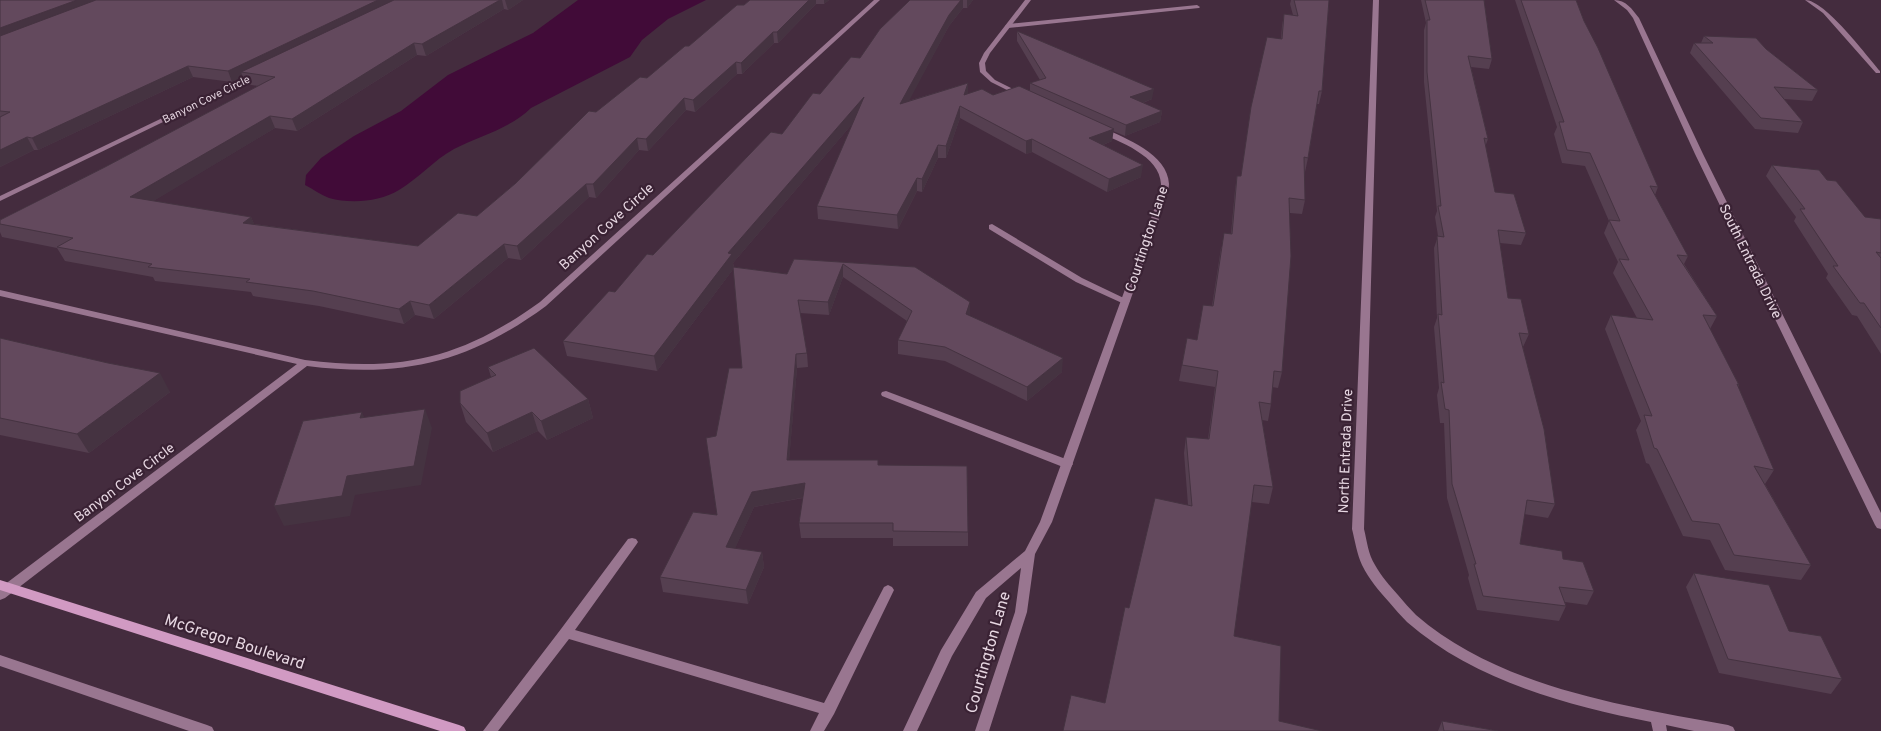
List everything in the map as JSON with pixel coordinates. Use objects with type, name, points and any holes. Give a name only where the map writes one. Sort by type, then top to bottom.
[{"type":"main road","name":"McGregor Boulevard","points":[[3,589],[459,731]]},
{"type":"street","name":"Banyon Cove Circle","points":[[0,293],[305,364],[336,369],[372,369],[415,363],[455,354],[491,340],[522,322],[877,0]]},
{"type":"street","points":[[1026,97],[993,81],[983,72],[982,63],[987,53],[1028,0]]},
{"type":"street","name":"North Entrada Drive","points":[[1376,0],[1358,529],[1367,562],[1392,599],[1428,633],[1475,660],[1530,684],[1658,724]]},
{"type":"street","name":"South Entrada Drive","points":[[1617,0],[1629,9],[1636,18],[1699,154],[1881,525]]},
{"type":"street","points":[[1808,0],[1825,12],[1878,72]]},
{"type":"street","points":[[1008,26],[1197,7]]},
{"type":"street","name":"Banyon Cove Circle","points":[[0,199],[259,74]]},
{"type":"street","name":"Courtington Lane","points":[[982,731],[1021,612],[1029,554],[1046,522],[1162,199],[1166,182],[1162,168],[1150,156],[1133,145],[1094,127]]},
{"type":"street","points":[[992,227],[1079,280],[1125,301]]},
{"type":"street","name":"Banyon Cove Circle","points":[[3,589],[305,364]]},
{"type":"street","points":[[886,394],[1067,464]]},
{"type":"street","points":[[490,731],[566,633],[632,542]]},
{"type":"street","name":"Courtington Lane","points":[[910,731],[946,654],[981,595],[1029,554]]},
{"type":"street","points":[[817,731],[888,590]]},
{"type":"street","points":[[566,633],[829,710]]},
{"type":"street","points":[[0,660],[206,731]]},
{"type":"street","points":[[1658,724],[1728,731]]},
{"type":"shaded area","points":[[578,0],[706,0],[668,19],[642,40],[630,57],[531,108],[505,126],[454,149],[391,194],[365,201],[346,201],[329,198],[305,185],[306,175],[321,158],[354,136],[401,111],[448,75],[533,33]]},
{"type":"building","points":[[0,0],[77,0],[0,28]]},
{"type":"building","points":[[96,0],[378,0],[228,71],[188,66],[32,138],[27,137],[0,150],[0,117],[10,112],[0,111],[0,36]]},
{"type":"building","points":[[394,0],[500,0],[422,44],[414,43],[292,119],[270,116],[130,197],[251,217],[243,223],[418,246],[458,213],[477,216],[516,183],[589,111],[596,112],[640,77],[647,78],[685,46],[689,46],[737,5],[744,5],[750,0],[809,0],[777,32],[773,32],[741,63],[736,62],[693,100],[684,98],[646,139],[637,138],[593,184],[586,184],[517,246],[504,244],[429,305],[410,301],[399,309],[313,291],[246,282],[250,279],[148,267],[152,264],[57,247],[73,238],[0,224],[0,220],[275,77],[241,72]]},
{"type":"building","points":[[910,0],[961,0],[949,15],[900,104],[968,83],[964,95],[982,89],[993,95],[1019,86],[1114,129],[1089,138],[1143,165],[1109,179],[1032,139],[1026,141],[960,106],[946,146],[938,145],[922,179],[917,178],[897,215],[817,206],[864,97],[728,253],[732,254],[654,356],[563,341],[609,291],[615,292],[647,254],[653,255],[771,132],[782,134],[813,93],[820,94],[851,57],[860,58],[880,29]]},
{"type":"building","points":[[1294,0],[1329,0],[1322,91],[1319,91],[1308,158],[1304,157],[1305,200],[1289,198],[1291,256],[1282,372],[1274,371],[1271,404],[1259,402],[1273,487],[1254,485],[1234,636],[1281,646],[1279,721],[1322,731],[1063,731],[1071,695],[1105,703],[1125,607],[1129,608],[1155,498],[1192,506],[1186,437],[1209,439],[1218,371],[1182,365],[1187,338],[1197,340],[1203,305],[1213,306],[1224,233],[1232,234],[1237,176],[1241,176],[1251,107],[1267,37],[1282,39],[1284,14],[1298,16]]},
{"type":"building","points":[[1425,0],[1484,0],[1492,59],[1468,56],[1488,139],[1484,138],[1495,192],[1514,194],[1526,233],[1498,230],[1508,298],[1521,299],[1529,334],[1519,333],[1544,429],[1555,504],[1527,500],[1520,544],[1562,551],[1563,559],[1583,562],[1594,591],[1559,587],[1566,606],[1483,596],[1474,564],[1476,564],[1452,484],[1449,410],[1445,409],[1441,382],[1444,383],[1438,314],[1442,315],[1437,236],[1444,237],[1438,206],[1441,206],[1427,72],[1427,20],[1430,20]]},
{"type":"building","points":[[1521,0],[1576,0],[1658,187],[1650,186],[1688,256],[1677,255],[1717,316],[1703,315],[1739,385],[1737,384],[1774,470],[1754,466],[1811,565],[1734,555],[1719,524],[1692,521],[1657,449],[1654,448],[1644,415],[1652,416],[1611,315],[1653,320],[1619,259],[1629,260],[1609,220],[1620,221],[1590,153],[1567,150],[1559,122],[1564,122]]},
{"type":"building","points":[[1017,31],[1154,89],[1130,97],[1162,111],[1126,125],[1030,83],[1046,78]]},
{"type":"building","points":[[1704,36],[1756,38],[1766,49],[1818,90],[1774,87],[1803,122],[1761,118],[1694,43],[1713,43]]},
{"type":"building","points":[[1772,165],[1819,170],[1827,180],[1836,181],[1865,217],[1881,219],[1881,253],[1876,252],[1881,258],[1881,328],[1864,303],[1860,303],[1833,266],[1838,266],[1800,209],[1805,209]]},
{"type":"building","points":[[794,259],[915,267],[970,302],[966,314],[1063,358],[1027,387],[945,347],[898,340],[912,311],[843,264],[828,302],[798,300],[807,353],[796,354],[787,460],[878,460],[878,465],[967,466],[968,532],[893,531],[893,523],[799,523],[805,483],[752,492],[726,547],[762,552],[746,590],[660,577],[693,512],[717,515],[706,438],[716,436],[729,368],[742,368],[733,267],[787,274]]},
{"type":"building","points":[[0,338],[160,373],[77,434],[0,418]]},
{"type":"building","points":[[534,348],[588,399],[541,421],[532,412],[487,433],[460,403],[460,391],[496,375],[488,367]]},
{"type":"building","points":[[425,409],[414,466],[347,476],[342,496],[274,506],[303,421],[362,412],[360,418]]},
{"type":"building","points":[[1694,573],[1769,585],[1789,631],[1821,636],[1842,679],[1728,659]]},
{"type":"building","points":[[1442,721],[1498,731],[1444,731]]}]
